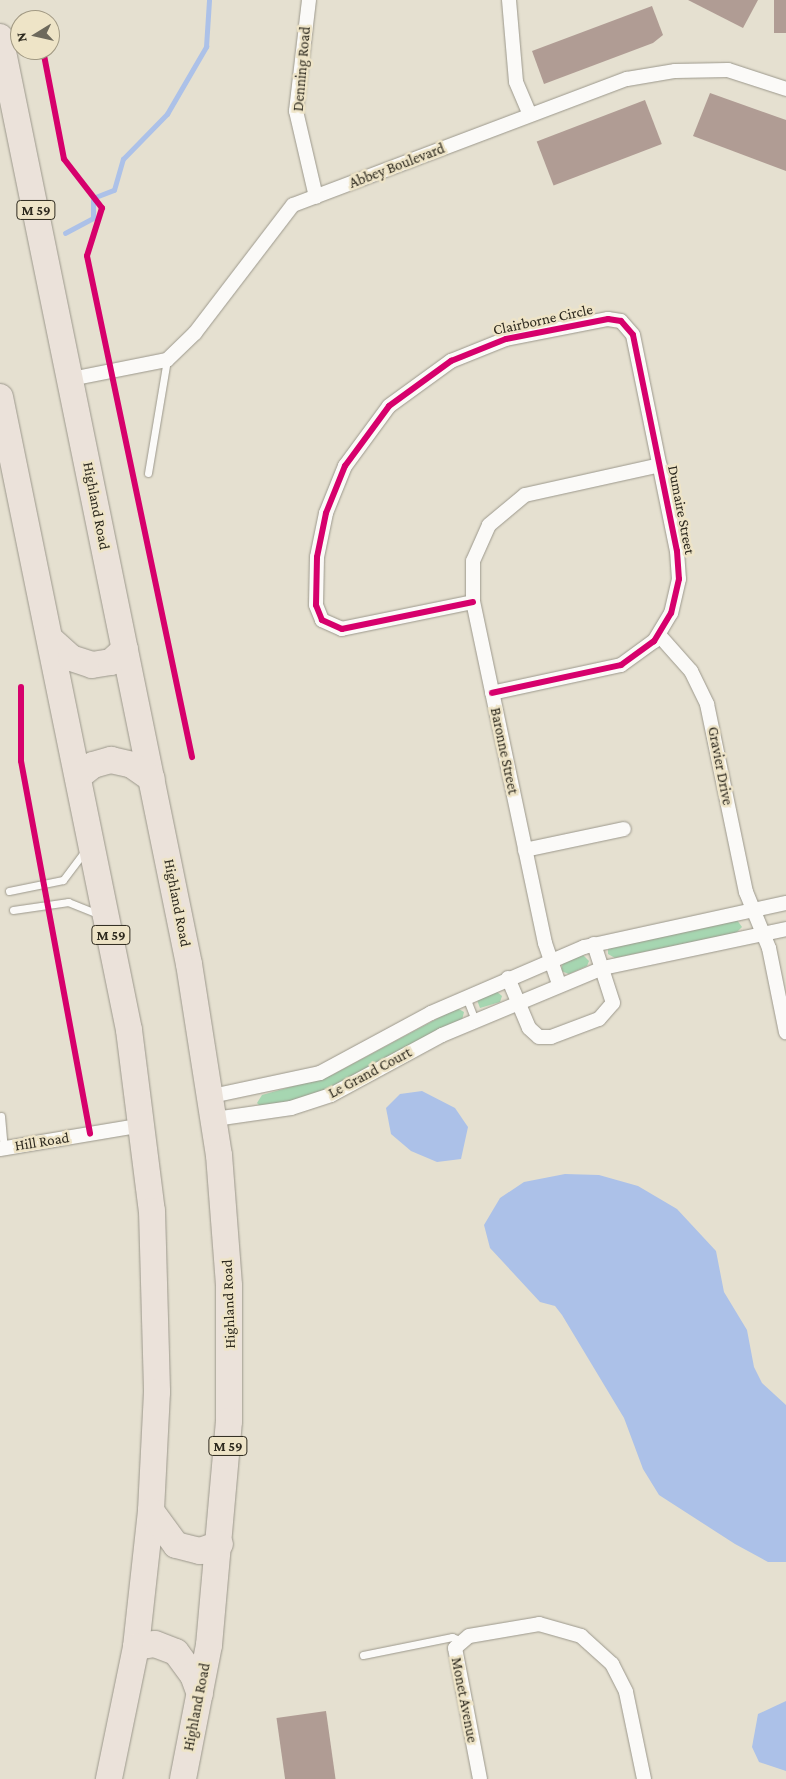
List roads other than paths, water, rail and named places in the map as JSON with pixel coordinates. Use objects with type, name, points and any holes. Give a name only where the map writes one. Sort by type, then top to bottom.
[{"type":"highway","name":"Highland Road","points":[[0,38],[152,779],[214,1108],[231,1354],[220,1544],[200,1694],[183,1779]]},
{"type":"highway","name":"M 59","points":[[0,397],[92,842],[144,1126],[156,1297],[151,1511],[136,1647],[109,1779]]},
{"type":"highway","points":[[50,640],[71,658],[92,665],[111,662],[125,649]]},
{"type":"highway","points":[[78,777],[93,765],[111,760],[132,765],[152,779]]},
{"type":"highway","points":[[151,1511],[159,1528],[176,1545],[200,1550],[220,1544]]},
{"type":"highway","points":[[136,1647],[155,1644],[176,1652],[193,1674],[200,1694]]},
{"type":"street","name":"Denning Road","points":[[308,0],[296,111],[316,197]]},
{"type":"street","points":[[509,0],[516,82],[529,113]]},
{"type":"street","name":"Abbey Boulevard","points":[[166,360],[195,333],[293,205],[529,113],[627,79],[675,70],[728,70],[786,89]]},
{"type":"street","name":"Clairborne Circle","points":[[473,602],[348,628],[334,628],[322,620],[315,588],[320,535],[332,494],[354,451],[401,395],[465,354],[506,339],[608,319],[630,328]]},
{"type":"street","name":"Dumaire Street","points":[[492,693],[612,668],[637,655],[659,635],[675,601],[679,566],[660,465],[630,328]]},
{"type":"street","points":[[70,380],[166,360]]},
{"type":"street","name":"Baronne Street","points":[[559,984],[549,960],[525,850],[473,602],[471,569],[479,543],[508,506],[542,489],[660,465]]},
{"type":"street","name":"Gravier Drive","points":[[659,635],[691,671],[706,699],[753,910],[763,934],[786,1032]]},
{"type":"street","points":[[525,850],[624,830]]},
{"type":"street","name":"Le Grand Court","points":[[214,1108],[320,1073],[466,996],[549,960],[594,944],[786,903]]},
{"type":"street","name":"Le Grand Court","points":[[214,1108],[291,1108],[331,1095],[476,1020],[559,984],[602,968],[786,929]]},
{"type":"street","points":[[508,978],[529,1028],[542,1037],[599,1019],[613,1003],[594,944]]},
{"type":"street","name":"Hill Road","points":[[2,1148],[144,1126]]},
{"type":"street","name":"Monet Avenue","points":[[480,1779],[454,1657],[460,1640],[539,1624],[566,1630],[594,1645],[615,1668],[626,1692],[644,1779]]},
{"type":"lane","points":[[148,474],[166,360]]},
{"type":"lane","points":[[9,891],[64,880],[92,842]]},
{"type":"lane","points":[[13,910],[68,902],[107,919]]},
{"type":"lane","points":[[466,996],[476,1020]]},
{"type":"lane","points":[[1,1116],[2,1148]]},
{"type":"lane","points":[[362,1654],[452,1637],[460,1640]]},
{"type":"water","points":[[422,1091],[455,1108],[468,1127],[461,1159],[437,1162],[411,1151],[391,1134],[386,1108],[400,1094]]},
{"type":"water","points":[[565,1174],[599,1175],[638,1186],[677,1209],[716,1251],[724,1292],[747,1330],[754,1367],[762,1383],[786,1405],[786,1562],[768,1562],[735,1544],[659,1495],[643,1469],[624,1418],[562,1315],[555,1306],[540,1302],[490,1248],[484,1225],[500,1198],[524,1182]]},
{"type":"water","points":[[786,1701],[786,1771],[759,1762],[752,1747],[758,1714]]},
{"type":"waterway","points":[[65,233],[93,218],[93,198],[114,190],[123,159],[167,114],[206,47],[209,0]]}]
